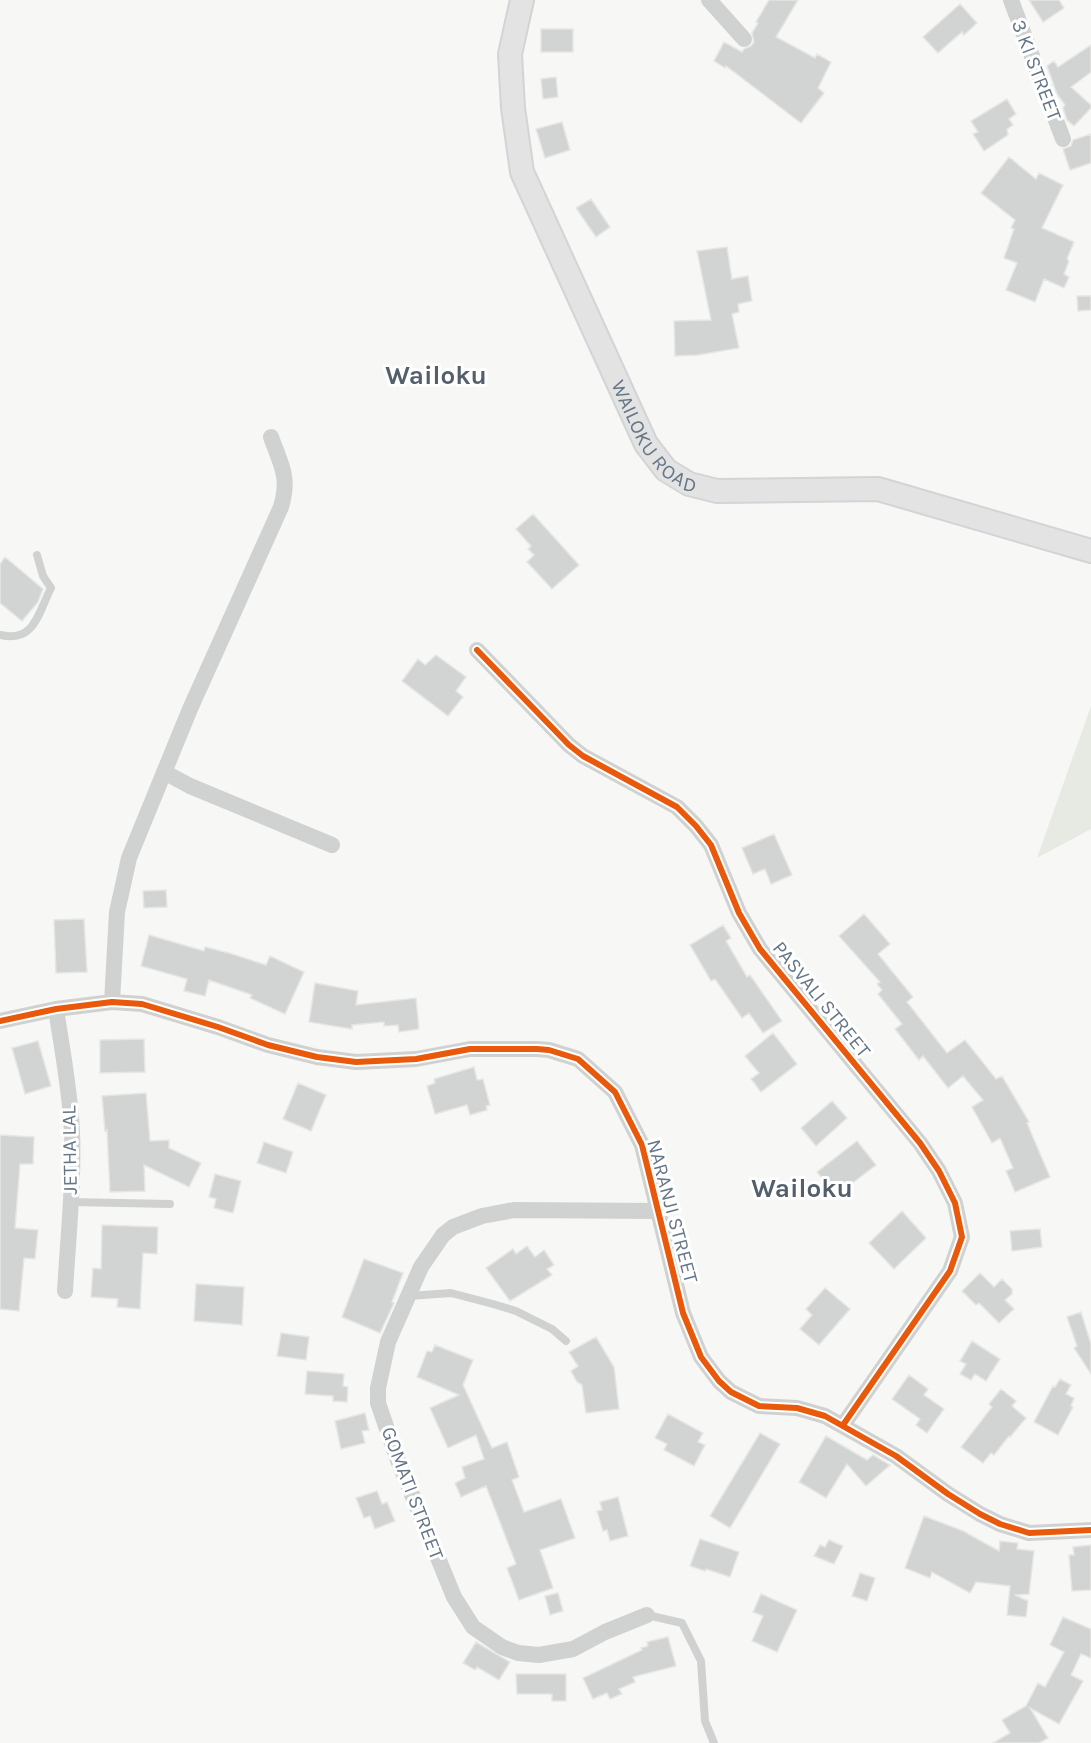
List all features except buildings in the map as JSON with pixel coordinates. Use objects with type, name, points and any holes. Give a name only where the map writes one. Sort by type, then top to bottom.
[{"type":"street","name":"WAILOKU ROAD","points":[[522,0],[510,54],[513,108],[522,172],[646,444],[666,470],[689,484],[717,491],[878,489],[1091,551]]},
{"type":"street","points":[[709,0],[744,39]]},
{"type":"street","name":"3 KI STREET","points":[[1011,0],[1063,139]]},
{"type":"street","points":[[112,1002],[117,912],[129,858],[164,772],[281,507],[286,479],[271,437]]},
{"type":"street","name":"PASVALI STREET","points":[[477,650],[569,745],[583,756],[677,807],[696,826],[711,845],[739,913],[760,949],[920,1143],[939,1171],[955,1203],[962,1237],[950,1271],[843,1425]]},
{"type":"street","points":[[164,772],[190,786],[332,845]]},
{"type":"street","name":"NARANJI STREET","points":[[0,1021],[56,1009],[112,1002],[142,1004],[268,1045],[317,1057],[356,1062],[416,1059],[470,1049],[549,1050],[578,1059],[615,1092],[642,1145],[682,1313],[701,1357],[730,1392],[759,1406],[797,1408],[825,1416],[896,1456],[948,1494],[1000,1524],[1029,1533],[1091,1530]]},
{"type":"street","name":"JETHA LAL","points":[[56,1009],[70,1113],[70,1202],[65,1291]]},
{"type":"street","name":"GOMATI STREET","points":[[647,1615],[605,1632],[573,1649],[539,1655],[518,1653],[502,1647],[473,1627],[450,1586],[397,1458],[378,1403],[380,1377],[388,1342],[421,1267],[443,1235],[453,1227],[482,1216],[514,1209],[657,1211]]},
{"type":"lane","points":[[0,635],[11,637],[25,634],[34,623],[51,588],[42,576],[36,555]]},
{"type":"lane","points":[[70,1202],[170,1204]]},
{"type":"lane","points":[[409,1296],[451,1293],[493,1304],[552,1329],[566,1341]]},
{"type":"lane","name":"GOMATI STREET","points":[[647,1615],[682,1623],[701,1661],[705,1721],[714,1743]]},
{"type":"shaded area","points":[[1091,706],[1091,829],[1037,858]]},
{"type":"cycle path","points":[[477,650],[569,745],[583,756],[677,807],[696,826],[711,845],[739,913],[760,949],[920,1143],[939,1171],[955,1203],[962,1237],[950,1271],[843,1425]]},
{"type":"cycle path","points":[[0,1021],[56,1009],[112,1002],[142,1004],[268,1045],[317,1057],[356,1062],[416,1059],[470,1049],[549,1050],[578,1059],[615,1092],[642,1145],[683,1313],[701,1357],[719,1381],[731,1392],[759,1406],[797,1408],[825,1416],[896,1456],[948,1494],[1000,1524],[1029,1533],[1091,1530]]},
{"type":"district","name":"Wailoku","points":[[436,375]]},
{"type":"district","name":"Wailoku","points":[[802,1188]]}]
